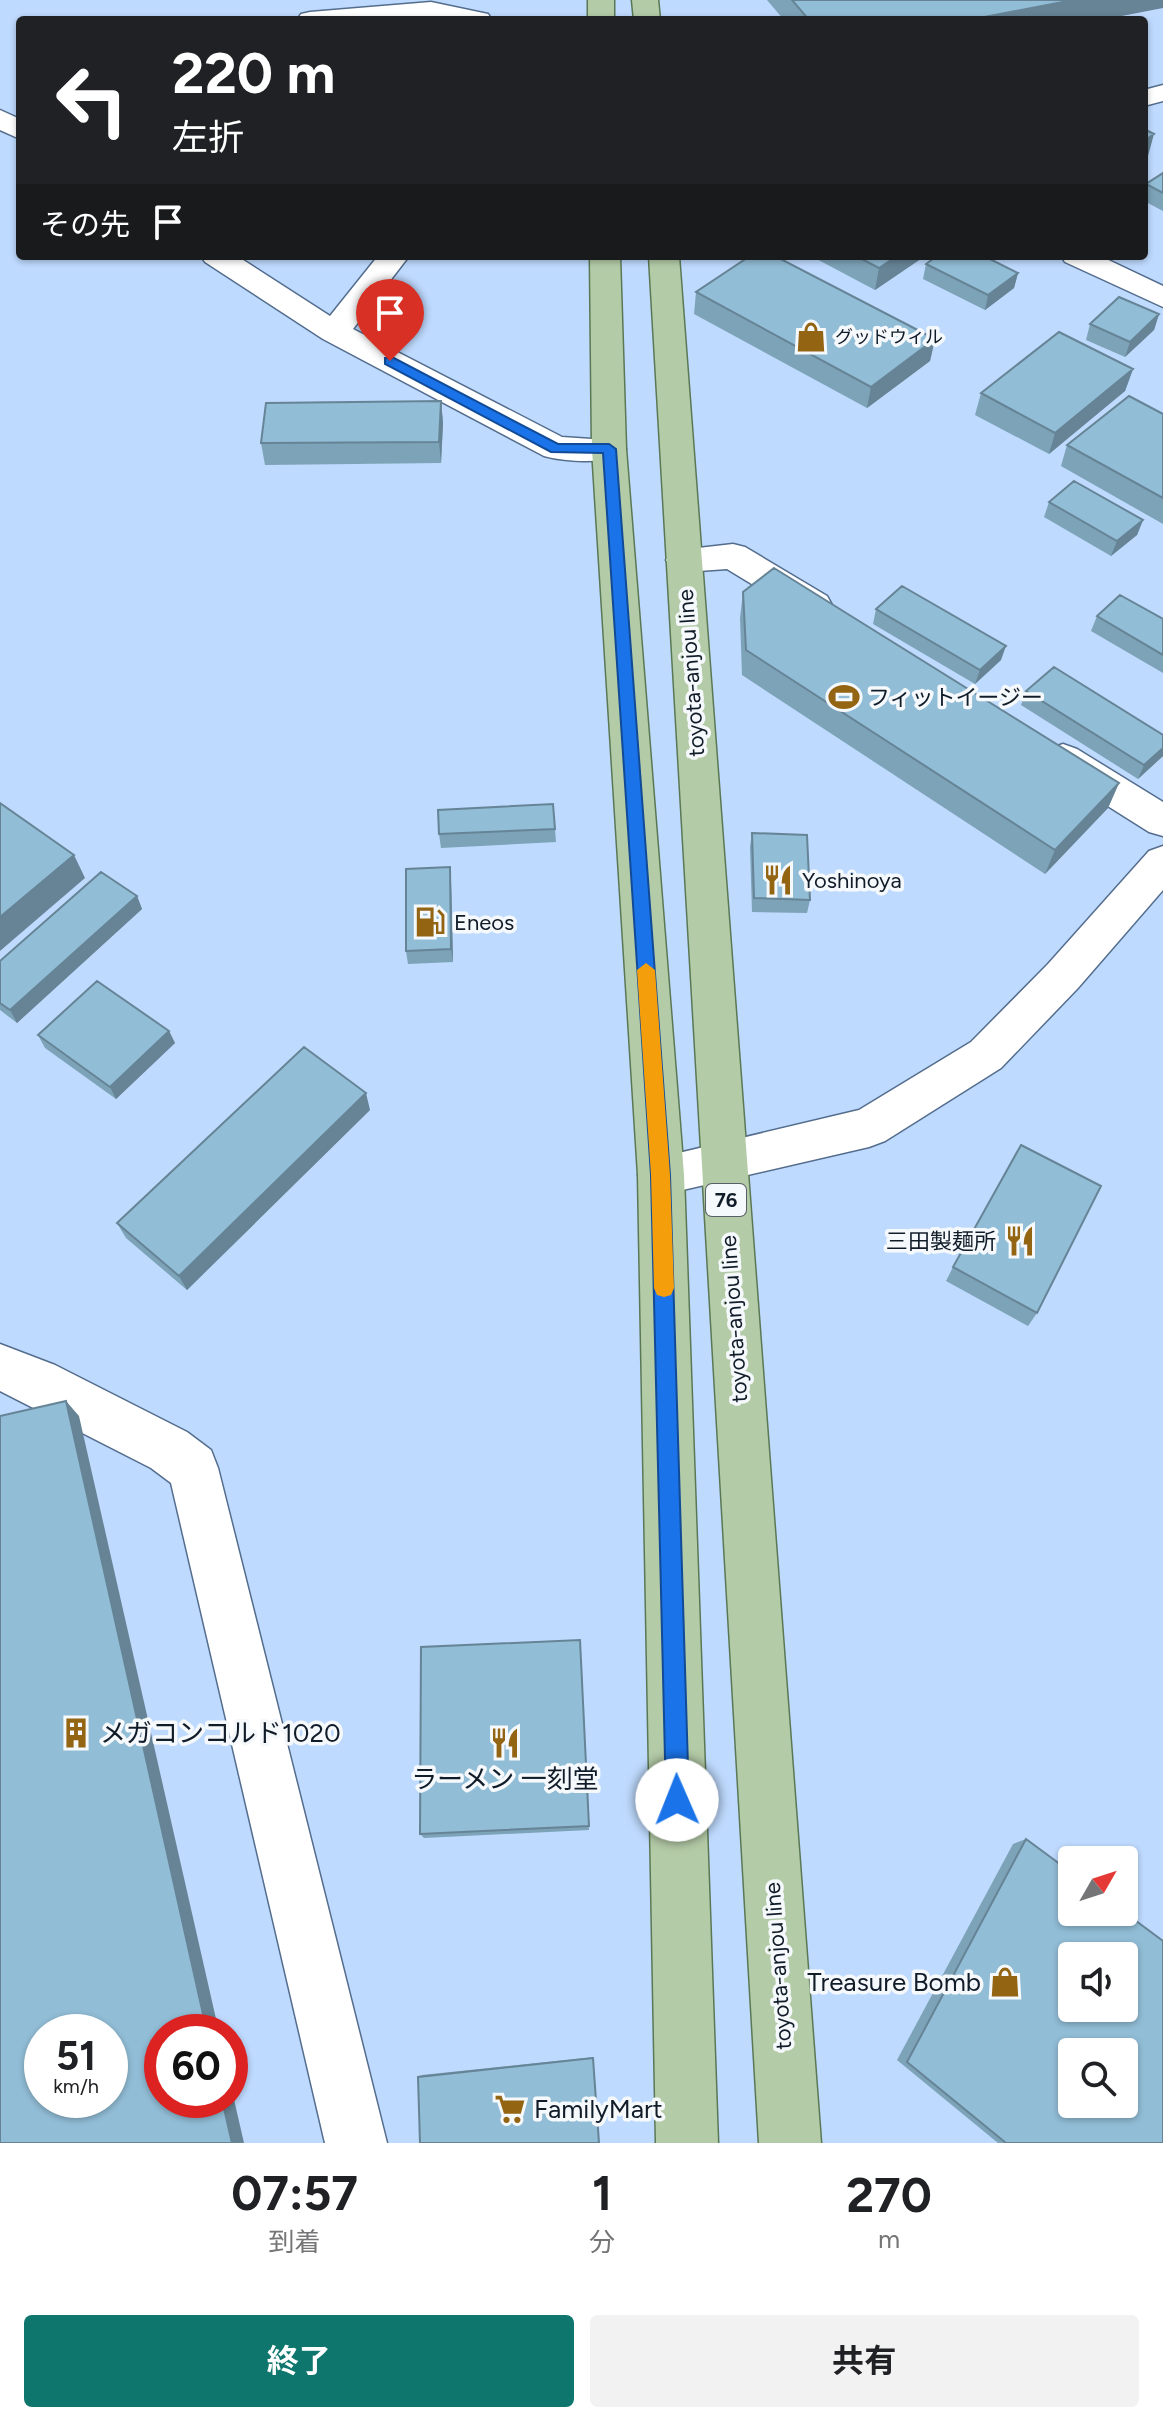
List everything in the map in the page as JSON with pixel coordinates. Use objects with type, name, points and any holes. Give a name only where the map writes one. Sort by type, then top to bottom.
[{"type":"main road","points":[[605,260],[609,449],[661,1175],[687,2143]]},
{"type":"main road","name":"toyota-anjou line","points":[[664,260],[790,2143]]},
{"type":"street","points":[[358,16],[431,10],[460,16]]},
{"type":"street","points":[[3,106],[16,125]]},
{"type":"street","points":[[222,260],[334,332],[556,448],[609,449]]},
{"type":"street","points":[[334,332],[391,260]]},
{"type":"street","points":[[1084,260],[1163,298]]},
{"type":"street","points":[[684,560],[733,556],[841,622]]},
{"type":"street","points":[[1029,738],[1163,821]]},
{"type":"street","points":[[661,1175],[869,1127],[986,1055],[1063,976],[1163,862]]},
{"type":"street","points":[[0,1367],[38,1382],[169,1450],[193,1468],[356,2143]]},
{"type":"building","points":[[792,0],[1073,0],[990,16],[806,16]]},
{"type":"building","points":[[1163,173],[1163,193],[1148,185]]},
{"type":"building","name":"グッドウィル","points":[[744,260],[783,260],[935,339],[871,387],[696,292]]},
{"type":"building","points":[[864,260],[891,260],[879,268]]},
{"type":"building","points":[[932,260],[992,260],[1018,273],[988,295],[926,264]]},
{"type":"building","points":[[1119,297],[1159,314],[1130,342],[1090,324]]},
{"type":"building","points":[[1059,332],[1133,369],[1055,433],[981,393]]},
{"type":"building","points":[[1129,396],[1163,414],[1163,498],[1067,445]]},
{"type":"building","points":[[441,401],[439,442],[261,443],[266,403]]},
{"type":"building","points":[[1074,481],[1143,520],[1117,541],[1049,502]]},
{"type":"building","points":[[774,568],[1119,783],[1055,850],[746,650],[743,592]]},
{"type":"building","points":[[902,586],[1006,646],[980,670],[876,609]]},
{"type":"building","points":[[1120,595],[1163,619],[1163,655],[1097,616]]},
{"type":"building","points":[[1054,667],[1163,735],[1163,748],[1144,765],[1026,691]]},
{"type":"building","points":[[0,803],[74,855],[0,917]]},
{"type":"building","points":[[553,804],[555,829],[439,834],[438,810]]},
{"type":"building","name":"Yoshinoya","points":[[752,833],[807,835],[810,900],[754,898]]},
{"type":"building","name":"Eneos","points":[[450,867],[451,949],[406,951],[406,869]]},
{"type":"building","points":[[101,872],[137,896],[10,1010],[0,1003],[0,961]]},
{"type":"building","points":[[97,981],[169,1031],[110,1087],[38,1035]]},
{"type":"building","points":[[304,1047],[366,1093],[179,1276],[117,1223]]},
{"type":"building","name":"三田製麺所","points":[[1021,1145],[1101,1186],[1037,1313],[953,1267]]},
{"type":"building","name":"メガコンコルド1020","points":[[66,1401],[203,2014],[144,2014],[144,2118],[226,2118],[232,2143],[0,2143],[0,1416]]},
{"type":"building","name":"ラーメン 一刻堂","points":[[580,1640],[589,1826],[420,1834],[421,1647]]},
{"type":"building","name":"Treasure Bomb","points":[[1026,1839],[1058,1863],[1058,1926],[1138,1926],[1138,1922],[1163,1941],[1163,2143],[1006,2143],[907,2062]]},
{"type":"building","name":"FamilyMart","points":[[593,2058],[599,2143],[420,2143],[418,2077]]},
{"type":"slow traffic","points":[[646,970],[661,1175],[664,1288]]},
{"type":"place","name":"グッドウィル","points":[[811,337]]},
{"type":"place","name":"フィットイージー","points":[[844,697]]},
{"type":"place","name":"Yoshinoya","points":[[778,880]]},
{"type":"place","name":"Eneos","points":[[430,922]]},
{"type":"place","name":"三田製麺所","points":[[1020,1241]]},
{"type":"place","name":"メガコンコルド1020","points":[[76,1733]]},
{"type":"place","name":"ラーメン 一刻堂","points":[[505,1743]]},
{"type":"place","name":"Treasure Bomb","points":[[1005,1982]]},
{"type":"place","name":"FamilyMart","points":[[510,2109]]},
{"type":"route","points":[[390,361],[556,448],[609,449],[661,1175],[677,1800]]}]
